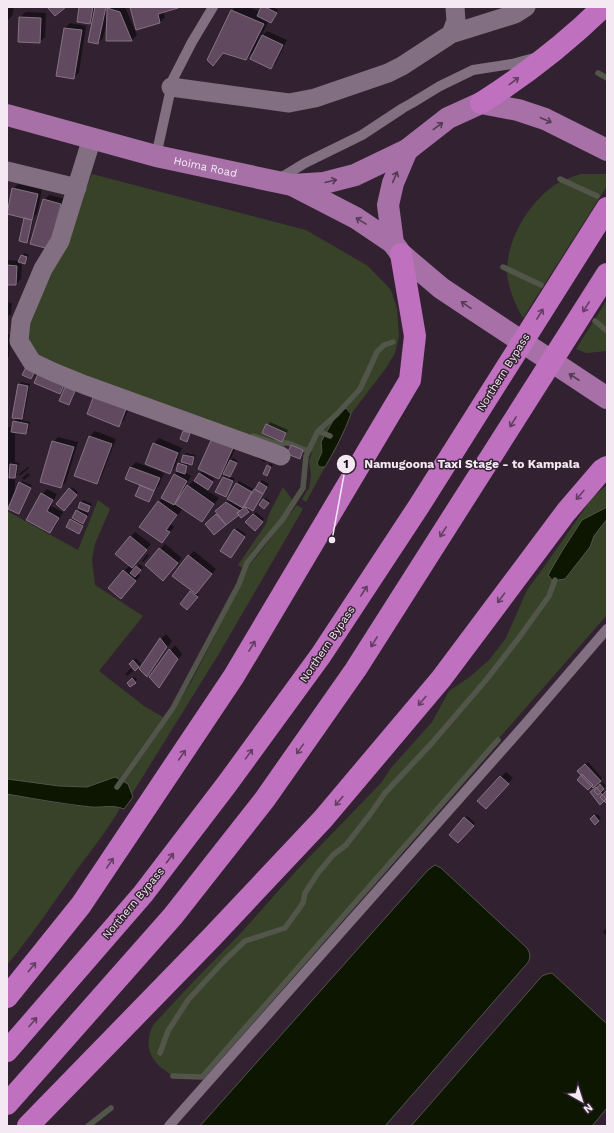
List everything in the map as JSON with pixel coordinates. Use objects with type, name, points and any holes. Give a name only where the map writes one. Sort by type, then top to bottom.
[{"type":"highway","points":[[482,103],[510,84],[551,52],[581,28],[603,7]]},
{"type":"highway","name":"Northern Bypass","points":[[7,1051],[143,894],[317,662],[420,506],[607,208]]},
{"type":"highway","points":[[7,997],[81,906],[234,676],[410,380],[415,336],[397,248]]},
{"type":"highway","points":[[7,1104],[173,916],[265,798],[356,669],[607,274]]},
{"type":"highway","points":[[28,1126],[211,938],[324,819],[441,679],[566,512],[602,470],[607,467]]},
{"type":"main road","points":[[284,183],[324,183],[355,175],[407,150],[448,118],[482,103],[518,110],[545,119],[607,150]]},
{"type":"main road","name":"Hoima Road","points":[[7,115],[156,156],[284,183],[356,218],[397,248],[441,288],[607,398]]},
{"type":"main road","points":[[397,248],[388,205],[393,183],[407,150]]},
{"type":"street","points":[[451,34],[456,21],[455,7]]},
{"type":"street","points":[[171,87],[289,103],[316,98],[388,73],[402,66],[451,34],[515,14],[526,7]]},
{"type":"street","points":[[92,138],[60,241],[43,269],[21,321],[19,341],[32,362],[85,385],[281,456]]},
{"type":"street","points":[[7,171],[77,188]]},
{"type":"lane","points":[[156,156],[173,80],[189,48],[213,7]]},
{"type":"lane","points":[[284,183],[305,162],[362,135],[446,82],[473,70],[512,64],[551,52]]},
{"type":"lane","points":[[169,1126],[527,722],[607,629]]},
{"type":"shaded area","points":[[92,174],[306,230],[368,266],[391,290],[397,309],[399,336],[395,353],[386,368],[351,414],[346,408],[339,411],[321,442],[322,452],[319,467],[325,467],[306,502],[302,499],[309,488],[311,475],[309,461],[312,452],[288,440],[281,452],[54,368],[27,346],[25,320],[67,234]]},
{"type":"shaded area","points":[[581,174],[607,174],[607,186],[523,318],[512,296],[507,272],[510,249],[514,238],[525,216],[548,190],[555,185]]},
{"type":"shaded area","points":[[607,300],[607,351],[586,353],[576,349]]},
{"type":"shaded area","points":[[346,408],[351,414],[342,435],[325,467],[319,467],[317,463],[322,452],[321,442],[339,411]]},
{"type":"shaded area","points":[[607,485],[607,507],[582,520],[548,575],[552,580],[552,586],[590,547],[594,536],[607,519],[607,615],[202,1077],[176,1077],[160,1067],[152,1057],[149,1045],[150,1032],[153,1025],[241,933],[296,871],[381,783],[391,768],[432,722],[449,691],[471,676],[489,660],[506,638],[527,590],[592,498]]},
{"type":"shaded area","points":[[283,487],[294,502],[280,520],[259,542],[243,568],[238,565],[266,524],[269,514]]},
{"type":"shaded area","points":[[98,500],[110,509],[95,544],[92,560],[95,585],[143,616],[99,671],[144,706],[163,717],[119,779],[115,777],[87,787],[59,786],[7,779],[7,511],[78,550]]},
{"type":"shaded area","points":[[297,505],[303,509],[220,652],[132,794],[128,784],[124,782],[175,709],[191,682],[241,585],[249,566]]},
{"type":"shaded area","points":[[607,507],[607,519],[594,536],[590,547],[565,579],[558,580],[552,586],[552,580],[548,575],[582,520]]},
{"type":"shaded area","points":[[115,777],[128,784],[133,797],[124,809],[108,806],[80,806],[7,794],[7,779],[59,786],[87,787]]},
{"type":"shaded area","points":[[7,794],[71,805],[93,807],[110,806],[120,808],[105,832],[7,965]]},
{"type":"shaded area","points":[[435,865],[441,868],[527,948],[530,958],[526,965],[385,1126],[200,1126],[428,870]]},
{"type":"shaded area","points":[[552,973],[607,1024],[607,1108],[592,1126],[411,1126],[542,976]]},
{"type":"building","points":[[47,7],[66,7],[55,16]]},
{"type":"building","points":[[79,7],[93,7],[90,24],[77,22]]},
{"type":"building","points":[[95,7],[106,7],[98,44],[88,42]]},
{"type":"building","points":[[130,7],[178,8],[158,14],[160,23],[136,30]]},
{"type":"building","points":[[261,7],[265,7],[277,13],[271,23],[257,16]]},
{"type":"building","points":[[107,8],[120,12],[132,41],[106,41]]},
{"type":"building","points":[[231,10],[264,24],[246,60],[223,53],[213,66],[207,60]]},
{"type":"building","points":[[19,17],[41,18],[40,43],[18,42]]},
{"type":"building","points":[[64,28],[82,30],[74,79],[56,76]]},
{"type":"building","points":[[262,35],[283,45],[271,69],[250,59]]},
{"type":"building","points":[[12,188],[38,194],[32,220],[7,214]]},
{"type":"building","points":[[43,199],[61,204],[49,249],[30,244]]},
{"type":"building","points":[[24,218],[32,220],[27,243],[19,241]]},
{"type":"building","points":[[21,255],[27,257],[25,264],[18,262]]},
{"type":"building","points":[[7,265],[17,266],[16,285],[7,285]]},
{"type":"building","points":[[26,367],[35,371],[31,379],[22,375]]},
{"type":"building","points":[[38,374],[64,385],[60,394],[34,383]]},
{"type":"building","points":[[18,384],[28,386],[22,419],[12,418]]},
{"type":"building","points":[[65,387],[75,391],[69,405],[59,401]]},
{"type":"building","points":[[94,395],[126,409],[119,427],[87,414]]},
{"type":"building","points":[[13,421],[28,424],[26,434],[11,432]]},
{"type":"building","points":[[266,424],[286,433],[282,442],[262,433]]},
{"type":"building","points":[[183,431],[190,433],[187,442],[180,439]]},
{"type":"building","points":[[89,436],[112,444],[97,484],[74,476]]},
{"type":"building","points":[[212,438],[233,448],[219,479],[198,469]]},
{"type":"building","points":[[52,441],[74,447],[61,488],[40,482]]},
{"type":"building","points":[[153,443],[178,453],[170,474],[145,464]]},
{"type":"building","points":[[291,445],[303,450],[300,459],[287,454]]},
{"type":"building","points":[[183,455],[194,457],[192,465],[181,462]]},
{"type":"building","points":[[230,460],[237,463],[230,477],[223,474]]},
{"type":"building","points":[[178,463],[187,466],[185,474],[176,471]]},
{"type":"building","points":[[10,464],[17,465],[15,478],[9,478]]},
{"type":"building","points":[[267,465],[271,467],[267,476],[263,474]]},
{"type":"building","points":[[130,467],[160,478],[154,491],[125,479]]},
{"type":"building","points":[[199,473],[213,482],[208,490],[194,481]]},
{"type":"building","points":[[174,474],[187,481],[174,505],[161,498]]},
{"type":"building","points":[[223,477],[233,481],[226,497],[215,492]]},
{"type":"building","points":[[19,482],[31,488],[19,514],[8,509]]},
{"type":"building","points":[[259,482],[267,487],[263,494],[255,489]]},
{"type":"building","points":[[236,483],[252,492],[243,508],[227,499]]},
{"type":"building","points":[[140,485],[154,491],[149,502],[135,496]]},
{"type":"building","points":[[187,485],[214,504],[202,522],[175,504]]},
{"type":"building","points":[[69,488],[77,495],[64,511],[56,504]]},
{"type":"building","points":[[254,489],[263,494],[253,511],[244,506]]},
{"type":"building","points":[[41,493],[53,500],[47,511],[59,518],[50,533],[26,520]]},
{"type":"building","points":[[263,499],[269,503],[264,509],[259,505]]},
{"type":"building","points":[[158,501],[177,515],[166,530],[170,532],[162,543],[139,527]]},
{"type":"building","points":[[80,502],[90,506],[88,512],[78,508]]},
{"type":"building","points":[[226,502],[240,511],[237,513],[239,515],[226,525],[215,511]]},
{"type":"building","points":[[245,507],[249,512],[241,518],[237,513]]},
{"type":"building","points":[[76,510],[87,516],[83,524],[72,518]]},
{"type":"building","points":[[216,514],[226,525],[214,535],[205,524]]},
{"type":"building","points":[[253,514],[263,522],[255,531],[245,522]]},
{"type":"building","points":[[70,519],[83,526],[79,534],[66,527]]},
{"type":"building","points":[[234,529],[245,537],[231,558],[220,551]]},
{"type":"building","points":[[130,536],[147,550],[132,568],[115,554]]},
{"type":"building","points":[[159,548],[178,563],[163,581],[145,565]]},
{"type":"building","points":[[188,555],[212,574],[196,594],[172,576]]},
{"type":"building","points":[[136,566],[141,570],[135,577],[130,573]]},
{"type":"building","points":[[123,570],[136,581],[121,599],[108,588]]},
{"type":"building","points":[[190,591],[198,597],[187,610],[180,604]]},
{"type":"building","points":[[160,638],[167,647],[147,677],[139,669]]},
{"type":"building","points":[[169,649],[178,659],[159,688],[149,677]]},
{"type":"building","points":[[133,660],[139,667],[135,671],[129,664]]},
{"type":"building","points":[[132,678],[136,683],[130,687],[127,683]]},
{"type":"building","points":[[585,764],[601,781],[593,788],[577,771]]},
{"type":"building","points":[[582,774],[593,785],[588,790],[577,780]]},
{"type":"building","points":[[500,776],[509,784],[486,809],[477,801]]},
{"type":"building","points":[[600,784],[604,789],[598,795],[594,791]]},
{"type":"building","points":[[596,787],[606,799],[600,805],[590,792]]},
{"type":"building","points":[[606,791],[607,792],[607,804],[600,797]]},
{"type":"building","points":[[594,815],[599,821],[595,825],[590,819]]},
{"type":"building","points":[[464,817],[474,826],[458,843],[449,835]]},
{"type":"waterway","points":[[598,73],[607,78]]},
{"type":"waterway","points":[[560,179],[597,196]]},
{"type":"waterway","points":[[503,267],[541,285]]},
{"type":"waterway","points":[[595,321],[607,331]]},
{"type":"waterway","points":[[318,431],[337,414],[360,389],[377,352],[384,345],[393,342]]},
{"type":"waterway","points":[[117,787],[173,708],[239,584],[247,563],[283,519],[303,488],[306,456],[318,431],[330,436]]},
{"type":"waterway","points":[[253,436],[275,443],[288,443],[308,451]]},
{"type":"waterway","points":[[160,1053],[168,1031],[188,1000],[224,961],[245,941],[285,928],[303,903],[305,893],[318,873],[333,855],[346,845],[385,793],[431,744],[486,680],[549,596],[555,580]]},
{"type":"waterway","points":[[173,1076],[202,1077],[498,740]]},
{"type":"waterway","points":[[88,1126],[111,1108]]},
{"type":"place","name":"Namugoona Taxi Stage - to Kampala","points":[[332,540]]}]
